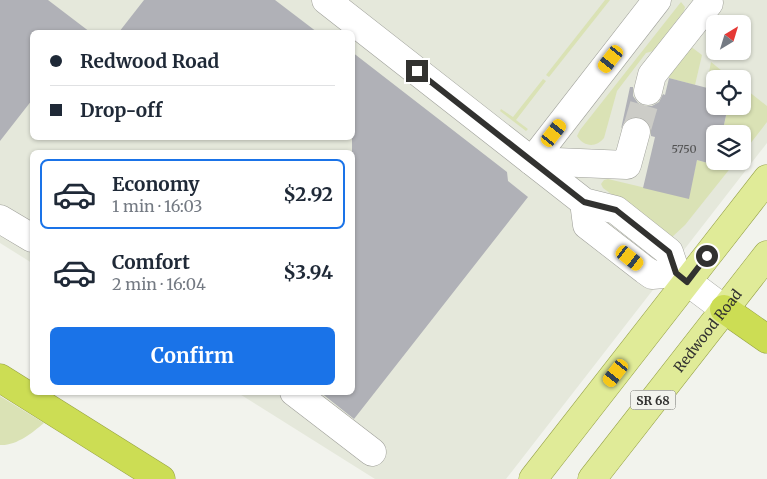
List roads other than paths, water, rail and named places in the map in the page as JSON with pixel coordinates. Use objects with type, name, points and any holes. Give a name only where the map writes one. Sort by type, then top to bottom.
[{"type":"highway","points":[[724,309],[767,339]]},
{"type":"highway","points":[[0,378],[162,479]]},
{"type":"main road","points":[[533,479],[682,277],[767,179]]},
{"type":"main road","name":"Redwood Road","points":[[592,479],[767,255]]},
{"type":"lane","points":[[326,0],[584,202],[587,225],[637,264],[652,275],[682,277],[724,309]]},
{"type":"lane","points":[[532,161],[657,0]]},
{"type":"lane","points":[[648,91],[652,75],[709,3]]},
{"type":"lane","points":[[532,161],[628,165],[636,132]]},
{"type":"lane","points":[[0,219],[30,237]]},
{"type":"lane","points":[[298,395],[372,452]]},
{"type":"tunnel","points":[[636,132],[648,91]]}]
